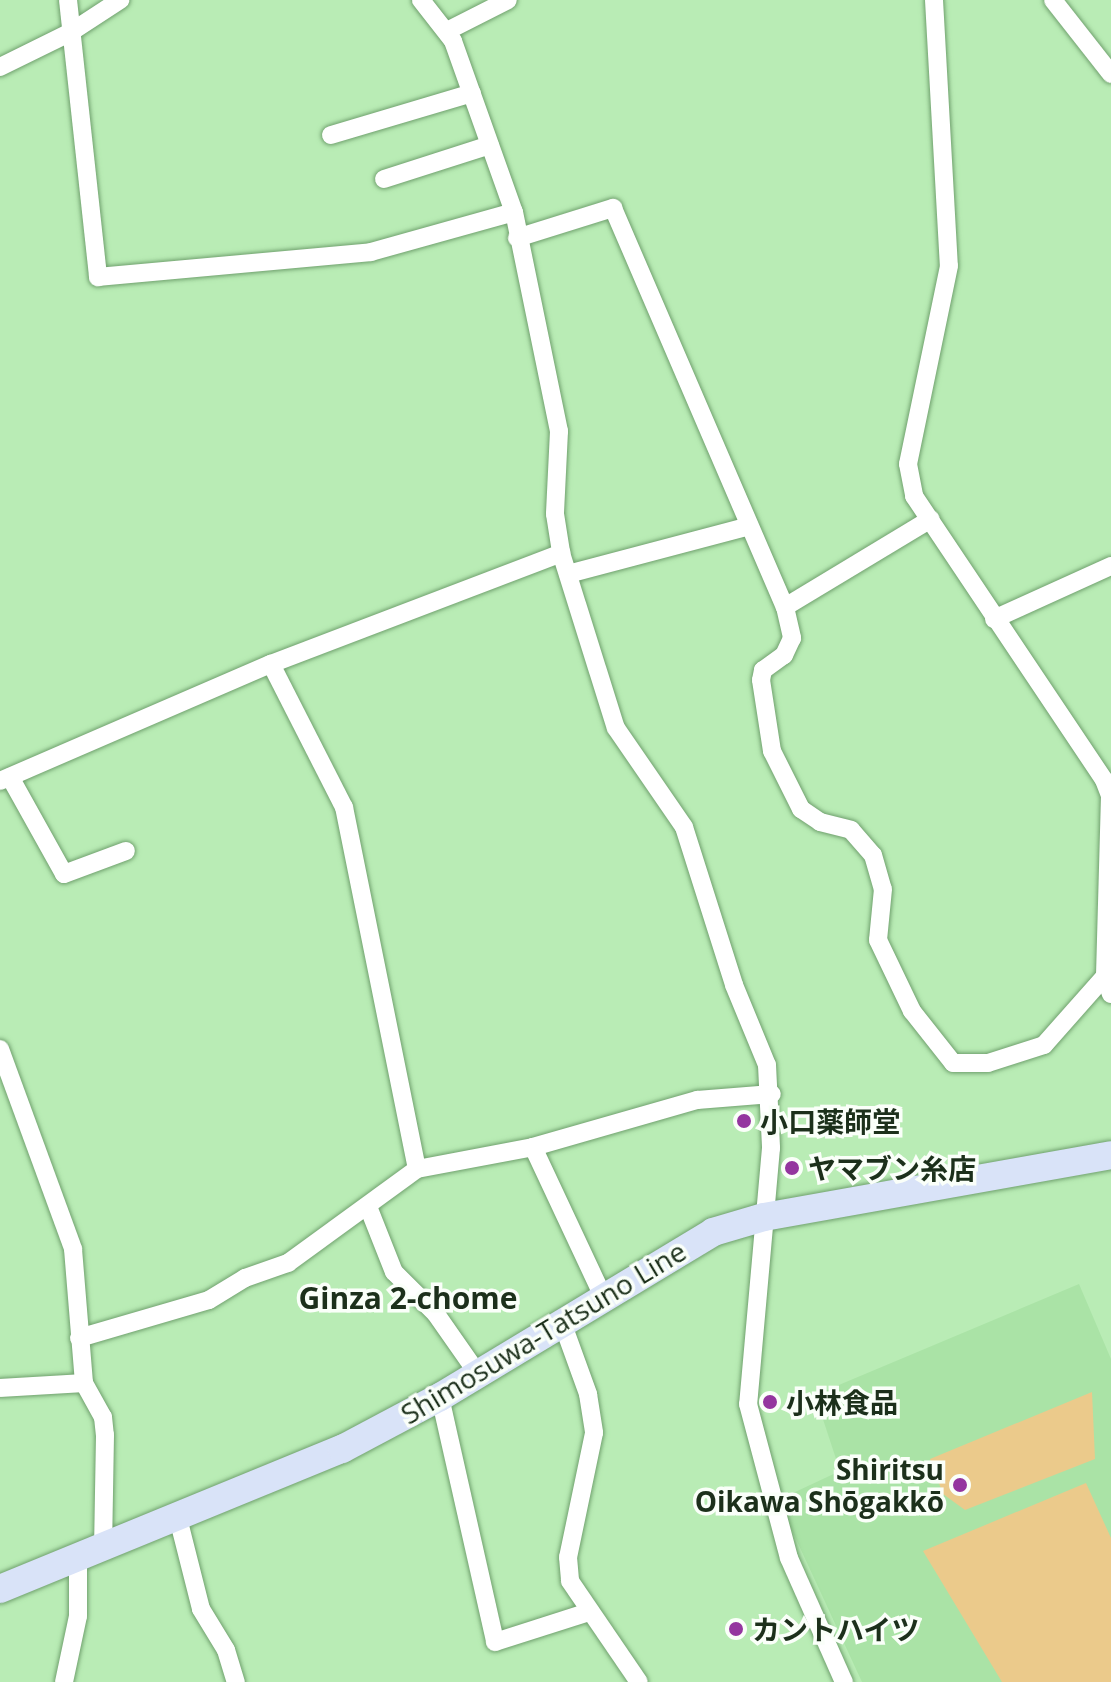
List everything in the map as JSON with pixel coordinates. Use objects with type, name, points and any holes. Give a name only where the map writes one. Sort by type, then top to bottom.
[{"type":"main road","name":"Shimosuwa-Tatsuno Line","points":[[0,1589],[342,1449],[440,1397],[602,1294],[713,1232],[764,1217],[1111,1155]]},
{"type":"street","points":[[68,0],[98,277],[371,252],[514,212]]},
{"type":"street","points":[[0,67],[71,32],[120,0]]},
{"type":"street","points":[[421,0],[447,31],[514,212],[559,431],[555,514],[561,553],[616,728],[684,827],[734,985],[767,1065],[772,1094],[748,1404],[789,1558],[844,1682]]},
{"type":"street","points":[[447,31],[508,0]]},
{"type":"street","points":[[517,238],[613,208],[746,527],[785,607],[792,638],[784,655],[763,670],[761,680],[772,751],[801,809],[820,822],[851,830],[873,855],[883,889],[878,940],[883,955],[912,1011],[953,1063],[988,1063],[1044,1045],[1108,985],[1110,796],[1104,780],[914,496],[908,464],[949,266],[934,0]]},
{"type":"street","points":[[1053,0],[1111,74]]},
{"type":"street","points":[[331,135],[472,93]]},
{"type":"street","points":[[384,179],[490,145]]},
{"type":"street","points":[[785,607],[931,519]]},
{"type":"street","points":[[568,574],[746,527]]},
{"type":"street","points":[[126,851],[64,874],[5,779],[271,664],[561,553]]},
{"type":"street","points":[[994,619],[1111,566]]},
{"type":"street","points":[[271,664],[344,807],[417,1169]]},
{"type":"street","points":[[0,1049],[73,1249],[84,1383],[103,1417],[105,1435],[91,1551],[64,1682]]},
{"type":"street","points":[[79,1338],[209,1300],[245,1278],[288,1263],[369,1209],[417,1169],[533,1147],[697,1100],[772,1094]]},
{"type":"street","points":[[533,1147],[602,1294]]},
{"type":"street","points":[[369,1209],[394,1272],[436,1314],[478,1374]]},
{"type":"street","points":[[562,1322],[588,1394],[594,1433],[568,1557],[570,1581],[639,1682]]},
{"type":"street","points":[[0,1388],[84,1383]]},
{"type":"street","points":[[440,1397],[495,1642],[589,1612]]},
{"type":"street","points":[[178,1518],[201,1609],[226,1650],[236,1682]]},
{"type":"shaded area","name":"Shiritsu Oikawa Shōgakkō","points":[[1079,1284],[1111,1359],[1111,1682],[862,1682],[778,1500],[840,1471],[815,1395]]},
{"type":"shaded area","points":[[1092,1392],[1095,1459],[965,1510],[943,1494],[930,1459]]},
{"type":"shaded area","points":[[1086,1483],[1111,1538],[1111,1682],[1002,1682],[923,1551]]},
{"type":"place","name":"小口薬師堂","points":[[744,1121]]},
{"type":"place","name":"ヤマブン糸店","points":[[792,1168]]},
{"type":"place","name":"小林食品","points":[[770,1402]]},
{"type":"place","name":"Shiritsu Oikawa Shōgakkō","points":[[960,1485]]},
{"type":"place","name":"カントハイツ","points":[[736,1629]]},
{"type":"district","name":"Ginza 2-chome","points":[[408,1298]]}]
